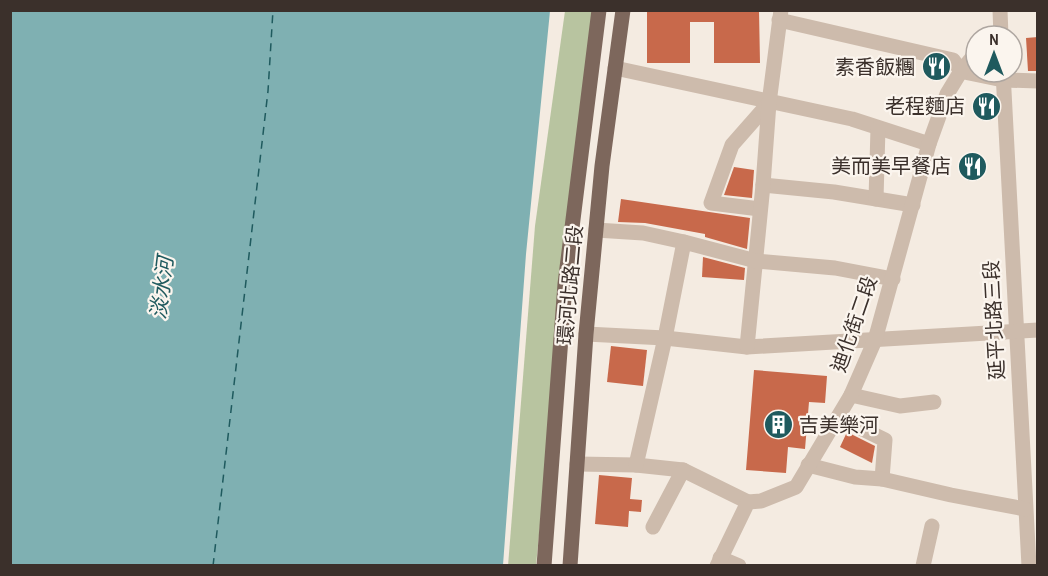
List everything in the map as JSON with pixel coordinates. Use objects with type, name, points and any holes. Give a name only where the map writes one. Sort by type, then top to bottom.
[{"type":"main road","name":"環河北路二段","points":[[544,566],[565,284],[599,10]]},
{"type":"main road","name":"環河北路二段","points":[[570,566],[586,334],[602,166],[623,10]]},
{"type":"street","points":[[747,347],[769,103],[780,15],[953,60],[961,71],[964,71]]},
{"type":"street","name":"迪化街二段","points":[[748,502],[761,501],[796,488],[851,395],[875,340],[929,144],[947,94],[964,67]]},
{"type":"street","points":[[615,68],[769,103],[852,119],[929,144]]},
{"type":"street","name":"延平北路三段","points":[[1003,84],[1029,566]]},
{"type":"street","points":[[760,209],[711,203],[732,145],[769,103]]},
{"type":"street","points":[[876,199],[878,128]]},
{"type":"street","points":[[763,185],[834,192],[913,205]]},
{"type":"street","points":[[596,230],[643,233],[756,261],[835,268],[893,279]]},
{"type":"street","points":[[636,465],[665,339],[684,242]]},
{"type":"street","points":[[586,334],[747,347],[1038,330]]},
{"type":"street","points":[[851,395],[900,406],[934,402]]},
{"type":"street","points":[[838,417],[885,440],[882,479]]},
{"type":"street","points":[[578,464],[636,465],[683,470],[748,502],[719,562],[739,566]]},
{"type":"street","points":[[808,465],[855,477],[882,479],[1025,509]]},
{"type":"street","points":[[653,527],[683,470]]},
{"type":"street","points":[[923,566],[932,526]]},
{"type":"green space","points":[[565,11],[592,11],[536,565],[508,566],[535,226]]},
{"type":"water","name":"淡水河","points":[[10,11],[550,11],[526,254],[503,565],[11,565]]},
{"type":"building","points":[[647,10],[759,10],[760,63],[714,63],[714,22],[690,22],[690,63],[647,63]]},
{"type":"building","points":[[1038,37],[1038,71],[1028,71],[1026,38]]},
{"type":"building","points":[[734,167],[754,170],[752,198],[724,195]]},
{"type":"building","points":[[621,199],[750,218],[747,249],[705,237],[705,234],[645,223],[618,222]]},
{"type":"building","points":[[703,257],[745,268],[744,280],[702,277]]},
{"type":"building","points":[[611,346],[647,350],[643,386],[607,382]]},
{"type":"building","name":"吉美樂河","points":[[754,370],[827,376],[825,403],[809,402],[805,449],[788,447],[786,473],[746,470]]},
{"type":"building","points":[[847,432],[875,446],[872,463],[840,447]]},
{"type":"building","points":[[599,475],[632,478],[630,499],[642,500],[641,512],[629,511],[628,527],[595,524]]},
{"type":"ferry route","points":[[213,566],[268,91],[273,10]]},
{"type":"place","name":"素香飯糰","points":[[936,67]]},
{"type":"place","name":"老程麵店","points":[[986,106]]},
{"type":"place","name":"美而美早餐店","points":[[972,166]]},
{"type":"place","name":"吉美樂河","points":[[778,425]]}]
